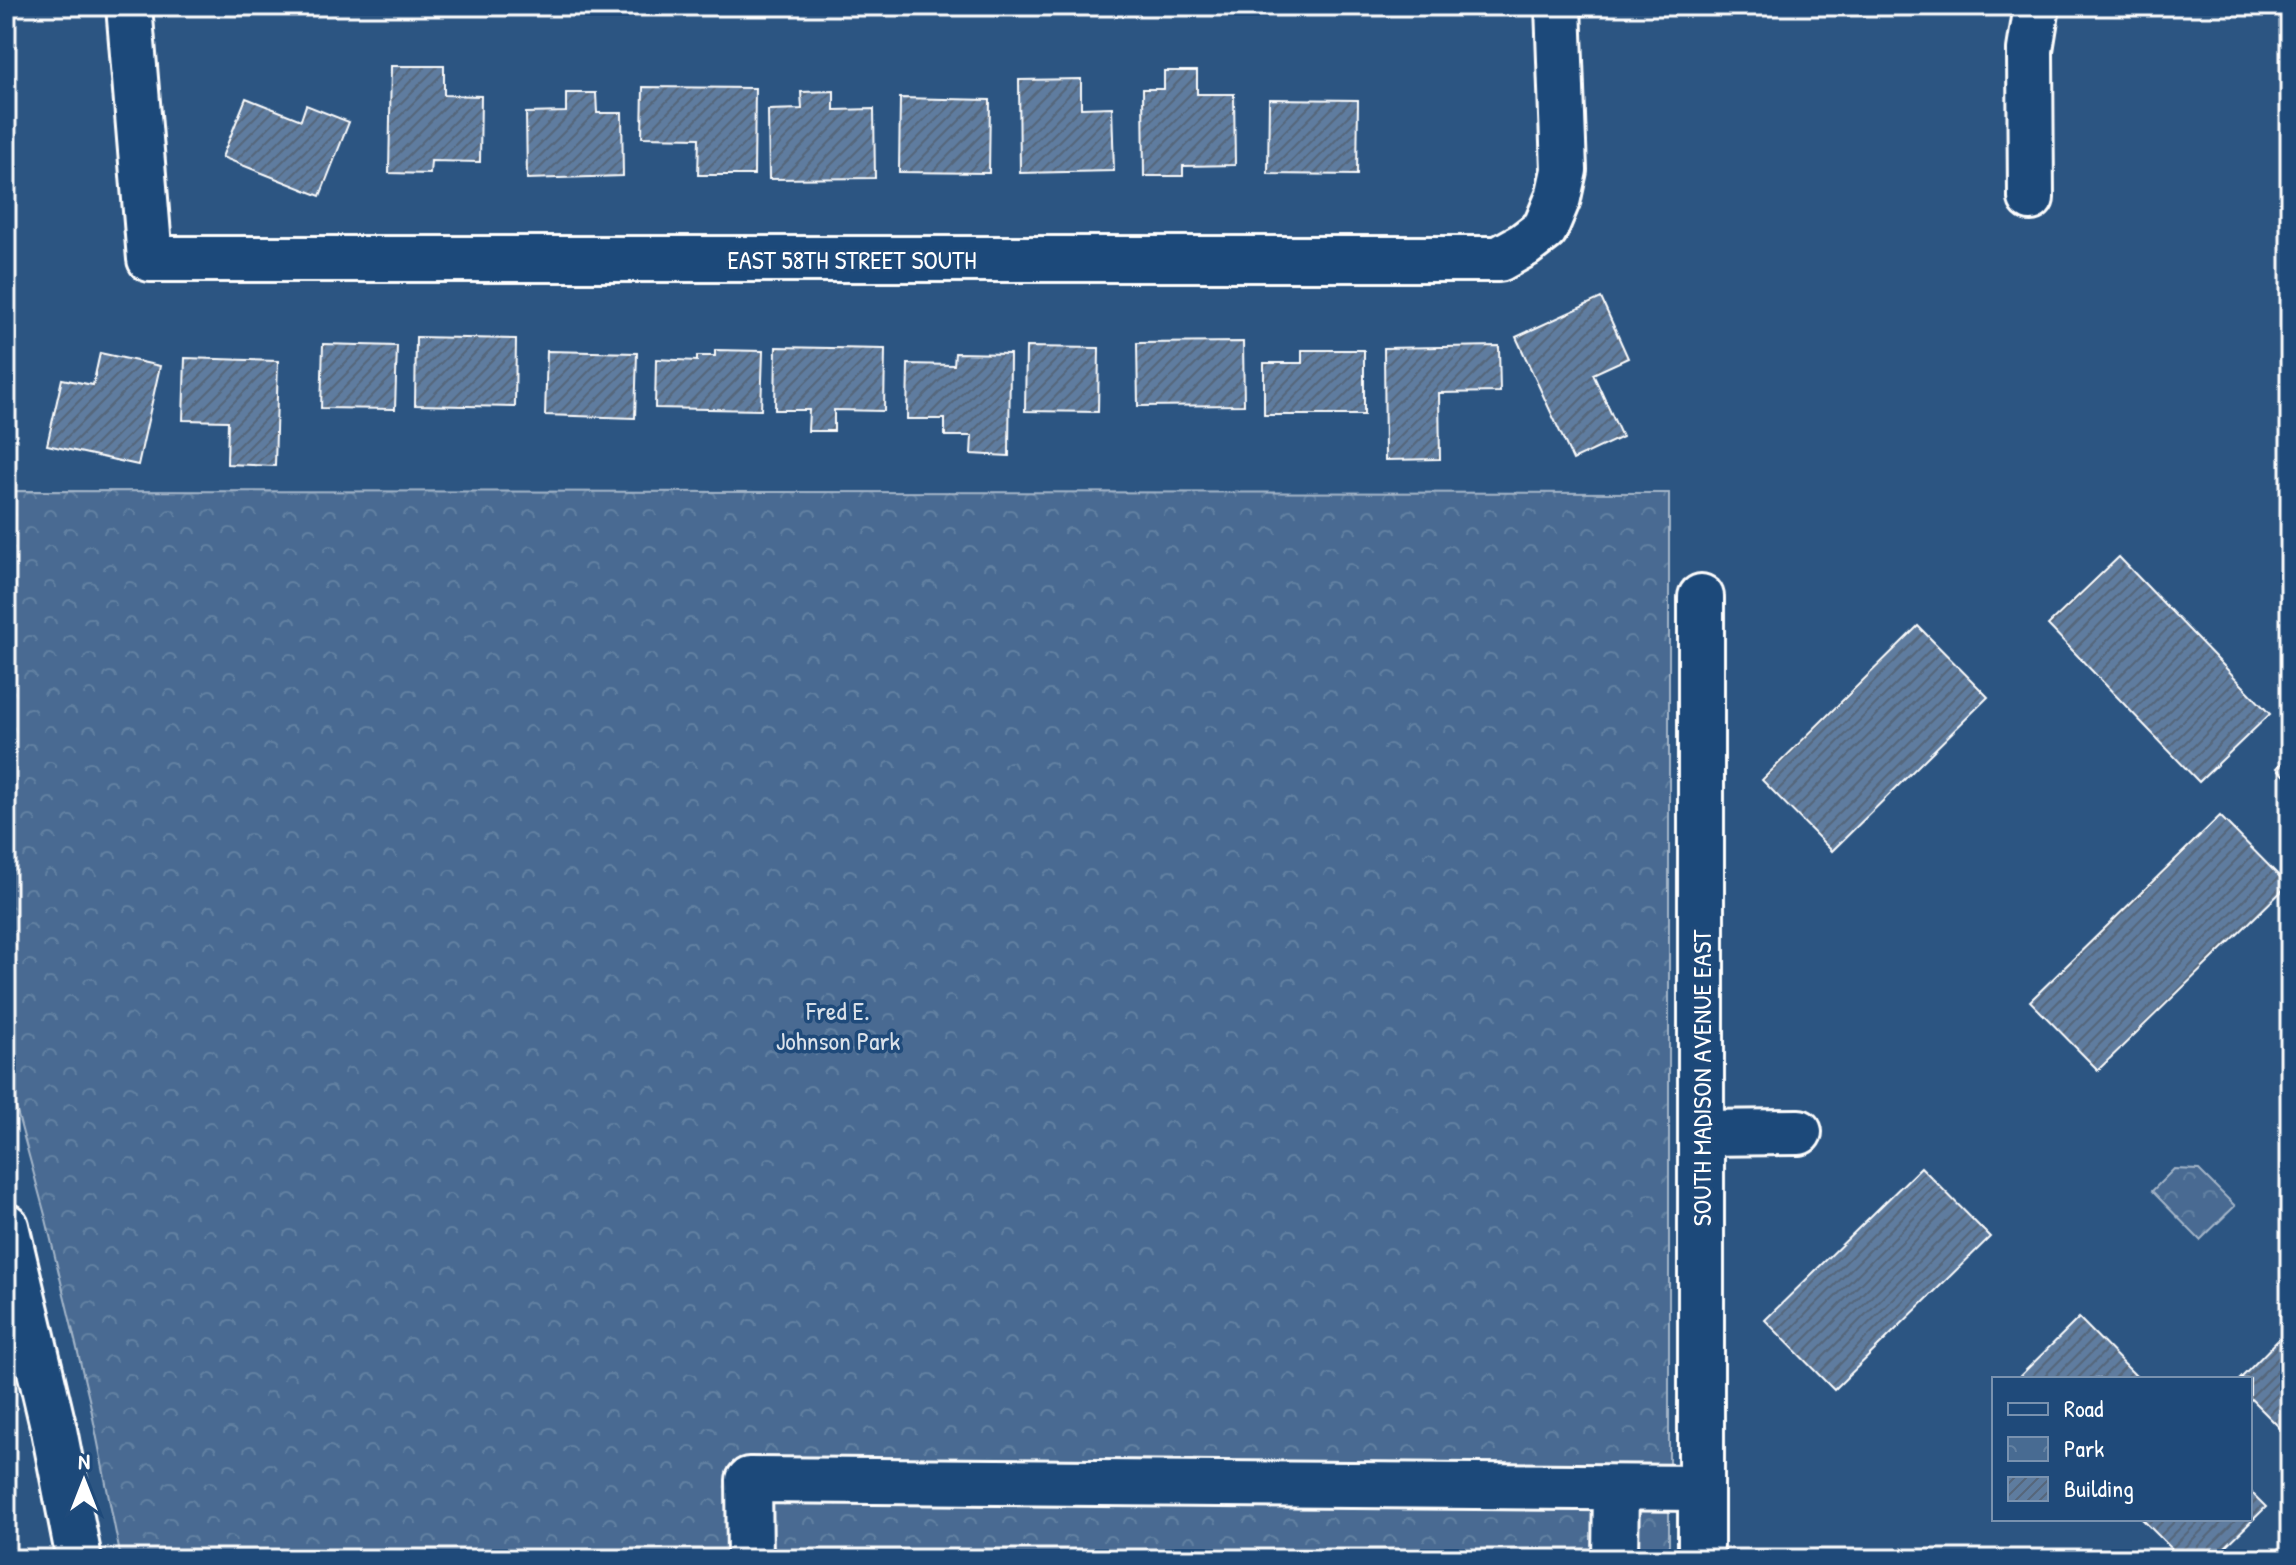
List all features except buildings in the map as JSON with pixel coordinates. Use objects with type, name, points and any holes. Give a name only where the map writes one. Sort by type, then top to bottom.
[{"type":"street","name":"EAST 58TH STREET SOUTH","points":[[129,6],[150,259],[1499,259],[1545,229],[1558,198],[1564,170],[1558,6]]},
{"type":"street","points":[[2031,198],[2030,50],[2037,6]]},
{"type":"street","name":"SOUTH MADISON AVENUE EAST","points":[[1701,597],[1701,1559]]},
{"type":"street","points":[[1701,1133],[1799,1132]]},
{"type":"street","points":[[6,1226],[54,1430],[79,1559]]},
{"type":"street","points":[[750,1559],[749,1480],[1701,1488]]},
{"type":"street","points":[[1615,1559],[1616,1488]]},
{"type":"green space","name":"Fred E. Johnson Park","points":[[6,491],[1669,493],[1669,1559],[121,1559],[90,1403],[45,1215],[6,1071]]},
{"type":"green space","points":[[2174,1169],[2199,1170],[2235,1206],[2200,1240],[2152,1191]]}]
